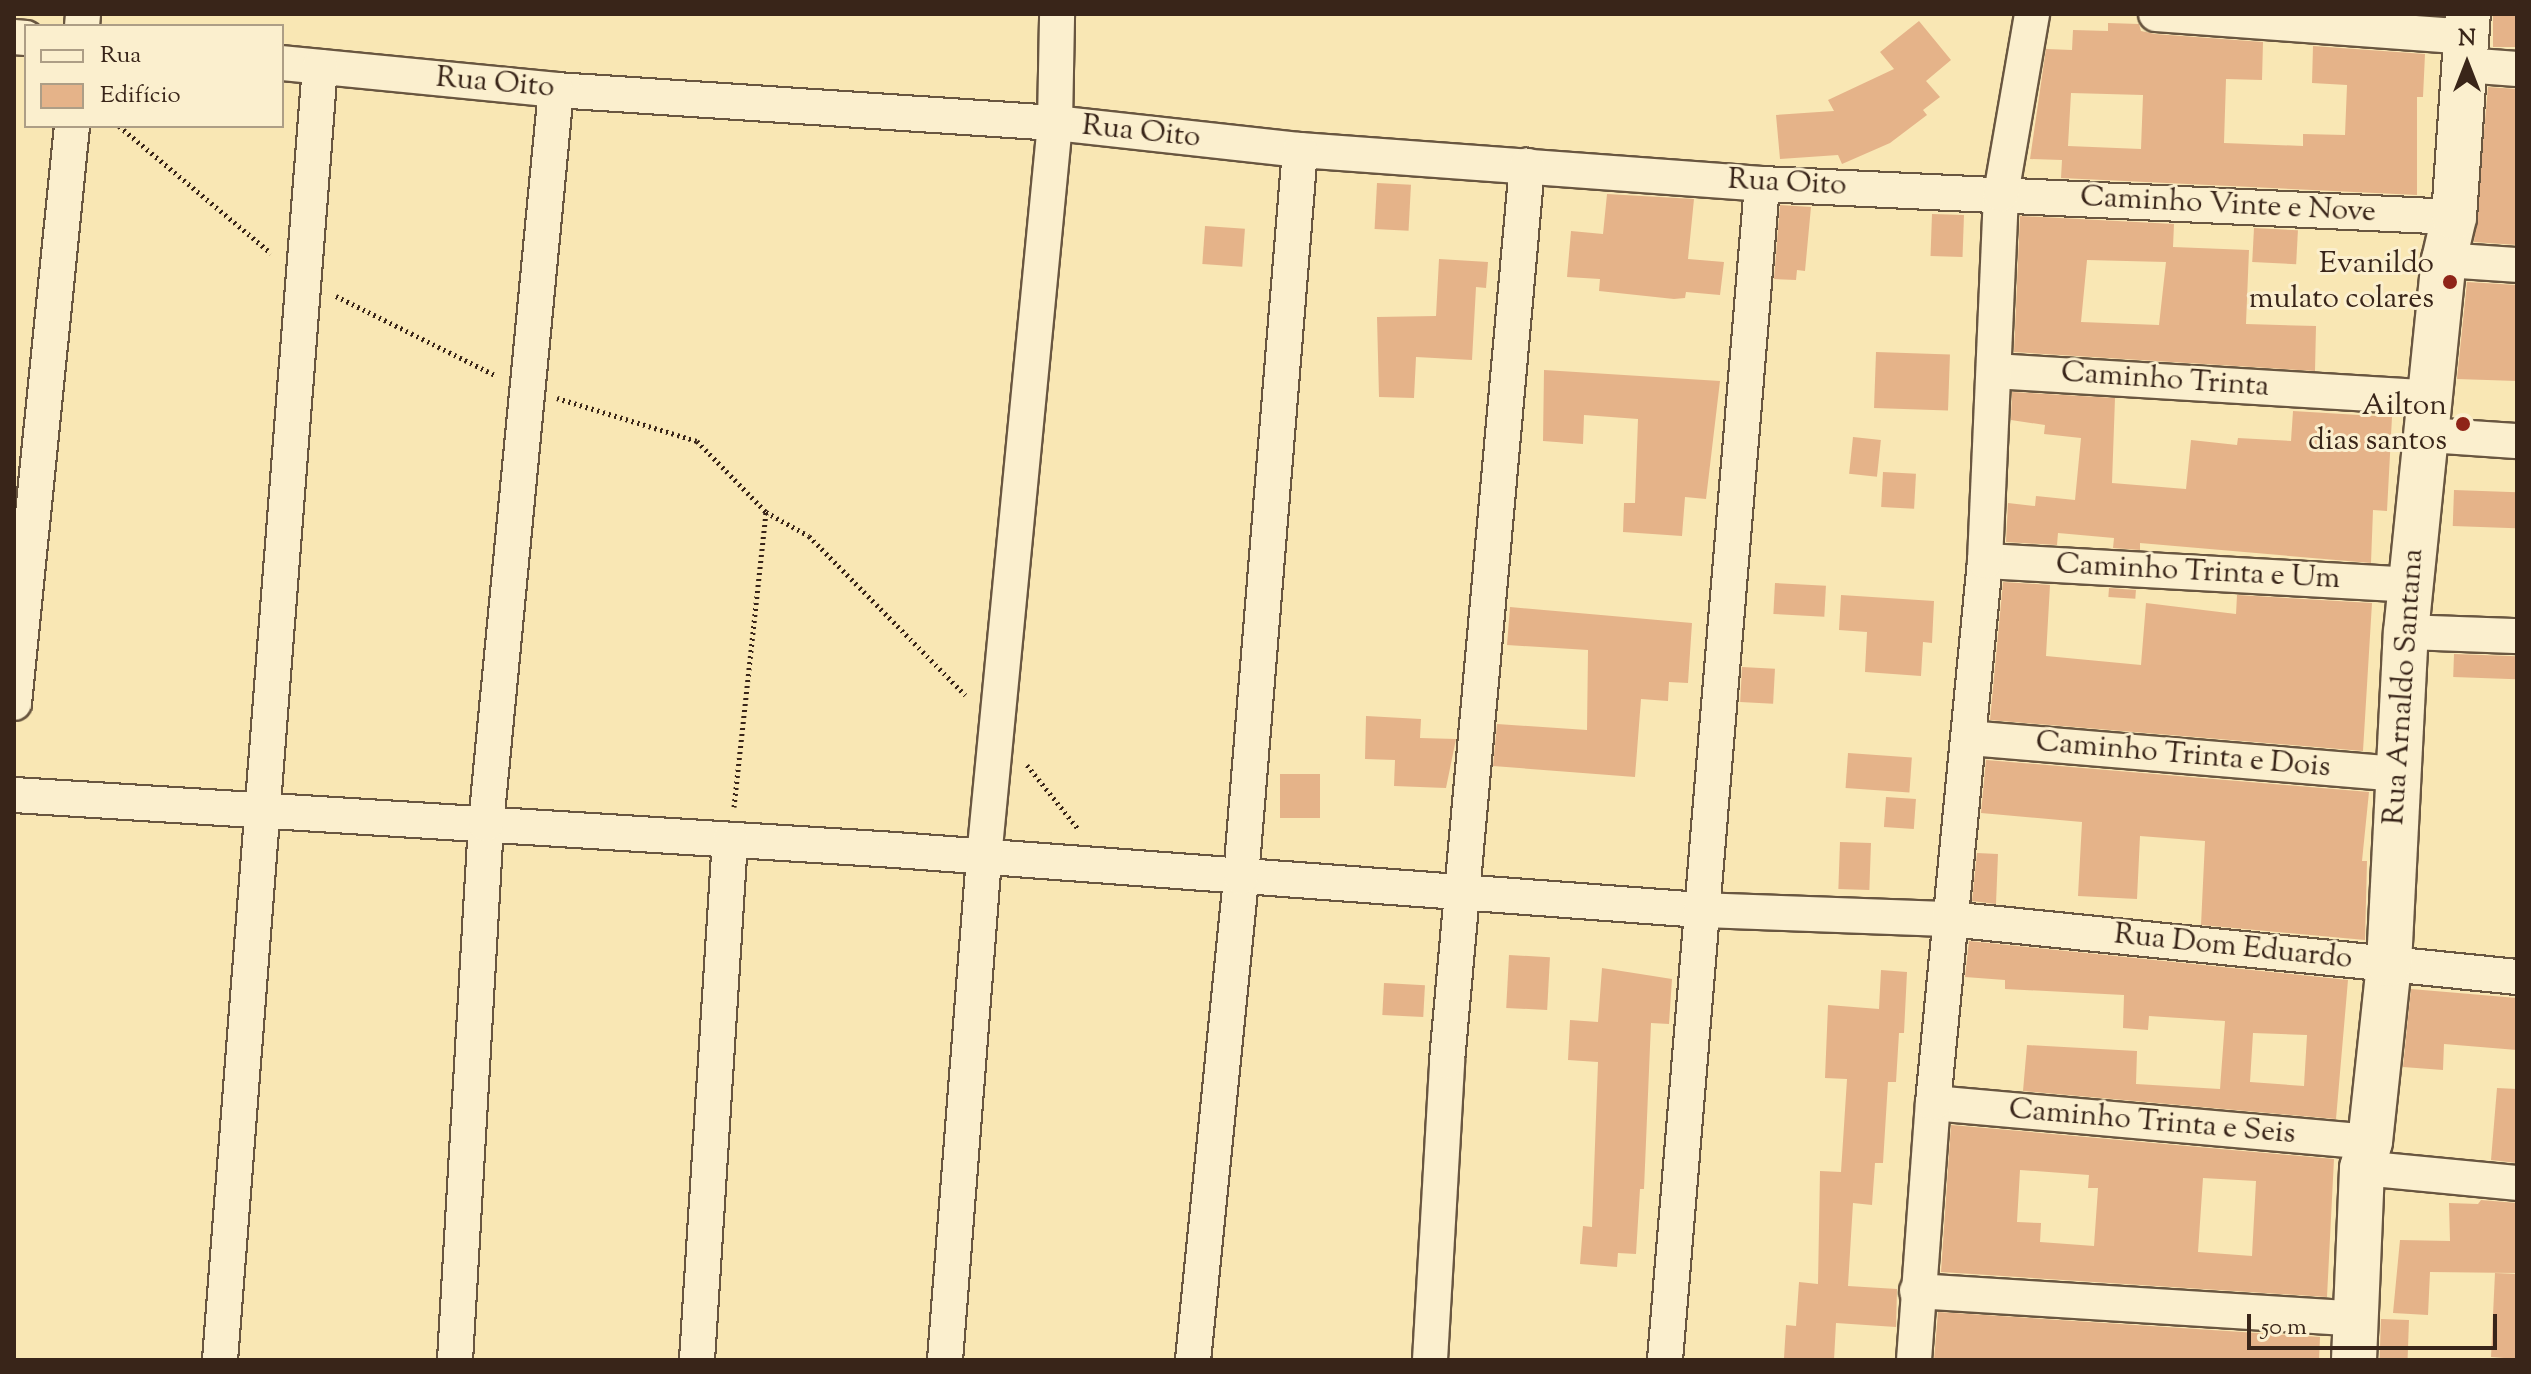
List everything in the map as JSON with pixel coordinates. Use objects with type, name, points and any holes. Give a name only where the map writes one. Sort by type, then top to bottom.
[{"type":"street","points":[[945,1360],[984,858],[1055,123],[1057,14]]},
{"type":"street","points":[[1914,1360],[1917,1291],[1949,919],[1985,561],[2001,194],[2032,14]]},
{"type":"street","points":[[2156,14],[2466,39],[2517,69]]},
{"type":"street","name":"Rua Arnaldo Santana","points":[[2356,1340],[2366,1155],[2389,964],[2406,632],[2444,260],[2454,217],[2466,39]]},
{"type":"street","name":"Rua Oito","points":[[284,63],[556,90],[1055,123],[1300,150],[1762,184],[2001,194]]},
{"type":"street","points":[[220,1360],[260,810],[320,67]]},
{"type":"street","points":[[455,1360],[486,824],[556,90]]},
{"type":"street","points":[[14,703],[72,128]]},
{"type":"street","points":[[1193,1360],[1241,877],[1300,150]]},
{"type":"street","points":[[1430,1360],[1463,890],[1527,166]]},
{"type":"street","points":[[1665,1360],[1762,184]]},
{"type":"street","name":"Caminho Vinte e Nove","points":[[2001,194],[2454,217]]},
{"type":"street","points":[[2444,260],[2517,265]]},
{"type":"street","name":"Caminho Trinta","points":[[1994,371],[2430,416],[2517,441]]},
{"type":"street","name":"Caminho Trinta e Um","points":[[1985,561],[2410,585]]},
{"type":"street","points":[[2406,632],[2517,636]]},
{"type":"street","name":"Caminho Trinta e Dois","points":[[1969,738],[2397,774]]},
{"type":"street","name":"Rua Dom Eduardo","points":[[14,795],[730,840],[1463,890],[1701,910],[1949,919],[2517,977]]},
{"type":"street","points":[[697,1360],[730,840]]},
{"type":"street","name":"Caminho Trinta e Seis","points":[[1933,1103],[2366,1155],[2517,1183]]},
{"type":"street","points":[[1917,1291],[2356,1340]]},
{"type":"path","points":[[121,128],[303,280],[502,378]]},
{"type":"path","points":[[546,394],[697,441],[766,512],[809,536],[997,727],[1109,868]]},
{"type":"path","points":[[730,840],[766,512]]},
{"type":"building","points":[[2493,14],[2517,14],[2517,47],[2493,47]]},
{"type":"building","points":[[1919,21],[1951,60],[1926,81],[1940,97],[1923,110],[1927,115],[1890,143],[1842,164],[1838,155],[1780,159],[1776,115],[1834,111],[1828,100],[1894,69],[1880,52]]},
{"type":"building","points":[[2108,23],[2139,24],[2141,31],[2155,34],[2263,42],[2262,80],[2226,79],[2224,143],[2303,146],[2303,134],[2345,135],[2347,85],[2312,83],[2313,46],[2425,54],[2423,97],[2417,97],[2417,195],[2061,178],[2062,160],[2030,159],[2046,49],[2072,50],[2073,30],[2108,31]],"holes":[[[2071,93],[2143,95],[2141,149],[2068,146]]]},
{"type":"building","points":[[2488,87],[2517,89],[2517,245],[2474,242]]},
{"type":"building","points":[[1377,183],[1411,185],[1409,231],[1375,229]]},
{"type":"building","points":[[1607,194],[1694,199],[1688,259],[1724,262],[1720,295],[1686,292],[1685,298],[1674,299],[1599,291],[1600,279],[1567,277],[1571,231],[1603,234]]},
{"type":"building","points":[[1780,205],[1811,207],[1805,271],[1797,270],[1796,280],[1774,279]]},
{"type":"building","points":[[1932,214],[1964,215],[1963,257],[1931,256]]},
{"type":"building","points":[[2020,216],[2174,224],[2173,247],[2249,250],[2246,324],[2316,326],[2315,371],[2014,352]],"holes":[[[2087,260],[2166,262],[2159,325],[2081,322]]]},
{"type":"building","points":[[1205,226],[1245,229],[1242,267],[1202,264]]},
{"type":"building","points":[[2254,228],[2298,230],[2296,264],[2252,262]]},
{"type":"building","points":[[1439,259],[1488,262],[1486,288],[1476,287],[1472,360],[1416,357],[1414,398],[1379,397],[1377,317],[1436,316]]},
{"type":"building","points":[[2467,282],[2517,285],[2517,381],[2457,379]]},
{"type":"building","points":[[1876,352],[1950,355],[1948,411],[1874,408]]},
{"type":"building","points":[[1544,370],[1720,381],[1706,499],[1685,497],[1682,536],[1623,532],[1624,503],[1635,503],[1638,419],[1584,415],[1583,444],[1543,441]]},
{"type":"building","points":[[2012,392],[2115,398],[2112,483],[2186,489],[2191,440],[2237,445],[2238,438],[2291,441],[2293,411],[2392,417],[2387,511],[2373,510],[2371,563],[2140,543],[2140,550],[2113,548],[2114,538],[2058,533],[2057,545],[2006,542],[2008,503],[2035,506],[2036,496],[2075,500],[2081,438],[2044,434],[2045,425],[2011,420]]},
{"type":"building","points":[[1853,437],[1881,440],[1877,477],[1849,474]]},
{"type":"building","points":[[1883,472],[1916,474],[1914,509],[1881,507]]},
{"type":"building","points":[[2454,490],[2517,492],[2516,528],[2453,526]]},
{"type":"building","points":[[2003,582],[2050,585],[2046,656],[2141,665],[2146,603],[2236,614],[2237,595],[2372,603],[2363,751],[1990,720]]},
{"type":"building","points":[[1775,583],[1826,586],[1824,617],[1773,614]]},
{"type":"building","points":[[2109,588],[2136,590],[2135,599],[2108,597]]},
{"type":"building","points":[[1841,595],[1934,601],[1932,643],[1923,642],[1921,676],[1865,672],[1867,632],[1839,630]]},
{"type":"building","points":[[1510,607],[1692,623],[1688,683],[1669,682],[1668,701],[1641,699],[1635,777],[1493,766],[1497,724],[1587,730],[1588,650],[1507,645]]},
{"type":"building","points":[[2454,654],[2517,656],[2516,679],[2453,677]]},
{"type":"building","points":[[1742,667],[1775,669],[1773,704],[1740,702]]},
{"type":"building","points":[[1366,716],[1421,719],[1420,738],[1456,739],[1446,788],[1394,786],[1395,760],[1365,759]]},
{"type":"building","points":[[1848,753],[1912,757],[1909,792],[1846,788]]},
{"type":"building","points":[[1986,760],[2369,792],[2362,861],[2367,861],[2365,940],[2201,925],[2205,841],[2140,836],[2137,899],[2078,896],[2082,822],[1981,813]]},
{"type":"building","points":[[1280,774],[1320,774],[1320,818],[1280,818]]},
{"type":"building","points":[[1886,797],[1916,799],[1914,829],[1884,827]]},
{"type":"building","points":[[1840,842],[1871,843],[1869,890],[1838,889]]},
{"type":"building","points":[[1977,853],[1998,854],[1996,904],[1972,901]]},
{"type":"building","points":[[1969,941],[2348,980],[2336,1119],[2023,1091],[2027,1045],[2137,1051],[2136,1084],[2220,1089],[2225,1021],[2149,1016],[2148,1030],[2123,1028],[2124,995],[2005,989],[2005,980],[1965,977]],"holes":[[[2253,1033],[2307,1035],[2304,1086],[2250,1082]]]},
{"type":"building","points":[[1509,955],[1550,957],[1547,1010],[1506,1008]]},
{"type":"building","points":[[1602,968],[1672,979],[1669,1024],[1651,1023],[1644,1189],[1640,1189],[1636,1254],[1618,1253],[1617,1267],[1580,1264],[1583,1226],[1592,1227],[1598,1062],[1568,1060],[1570,1020],[1598,1022]]},
{"type":"building","points":[[1881,970],[1907,972],[1904,1033],[1899,1033],[1896,1082],[1888,1082],[1883,1163],[1875,1163],[1872,1205],[1853,1203],[1848,1286],[1897,1289],[1896,1327],[1836,1323],[1834,1360],[1784,1358],[1786,1325],[1796,1326],[1799,1282],[1818,1284],[1820,1171],[1841,1172],[1847,1079],[1825,1078],[1828,1005],[1879,1009]]},
{"type":"building","points":[[1384,983],[1425,985],[1423,1017],[1382,1015]]},
{"type":"building","points":[[2411,989],[2517,998],[2517,1050],[2444,1044],[2443,1070],[2403,1067]]},
{"type":"building","points":[[2497,1088],[2517,1089],[2517,1163],[2491,1160]]},
{"type":"building","points":[[1951,1125],[2334,1159],[2327,1297],[1941,1272]],"holes":[[[2020,1170],[2089,1175],[2088,1188],[2098,1188],[2094,1246],[2040,1242],[2041,1223],[2017,1222]],[[2203,1178],[2256,1181],[2252,1256],[2198,1252]]]},
{"type":"building","points":[[2481,1200],[2517,1203],[2517,1273],[2430,1272],[2428,1315],[2393,1313],[2400,1240],[2450,1241],[2449,1203],[2478,1204]]},
{"type":"building","points":[[2495,1273],[2517,1274],[2517,1359],[2491,1357]]},
{"type":"building","points":[[1938,1312],[2320,1337],[2319,1360],[1934,1360]]},
{"type":"building","points":[[2381,1319],[2409,1320],[2408,1360],[2380,1359]]},
{"type":"place","name":"Evanildo mulato colares","points":[[2450,282]]},
{"type":"place","name":"Ailton dias santos","points":[[2463,424]]}]
